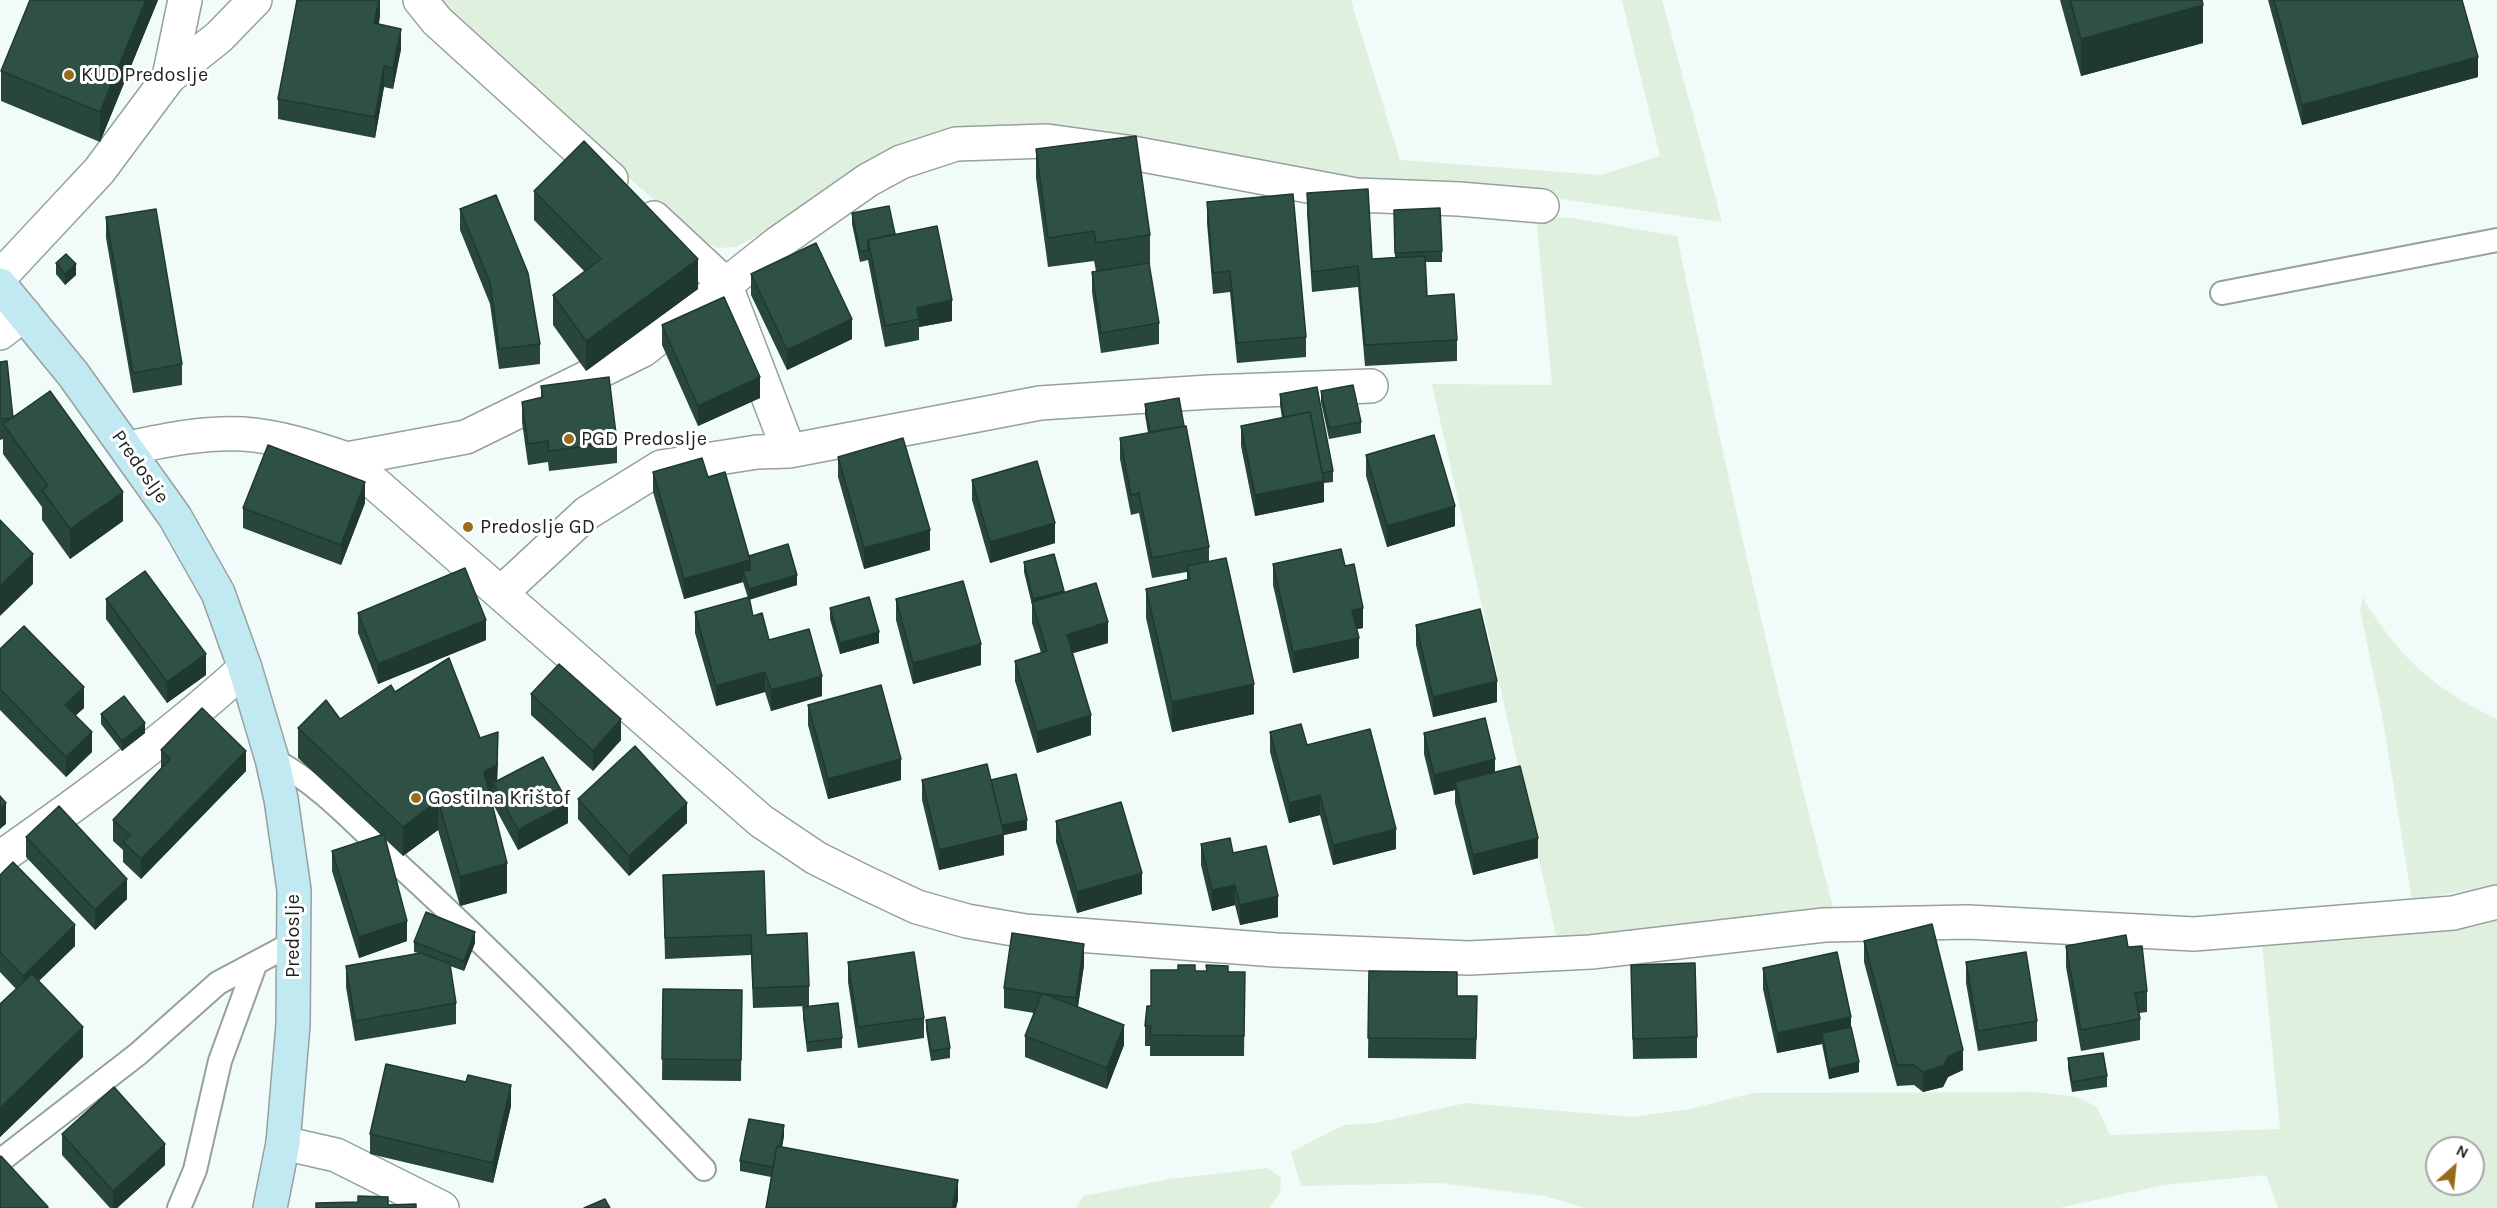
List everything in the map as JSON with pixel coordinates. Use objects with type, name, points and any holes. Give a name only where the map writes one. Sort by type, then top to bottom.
[{"type":"street","points":[[169,77],[185,0]]},
{"type":"street","points":[[0,277],[99,171],[169,77],[219,37],[255,0]]},
{"type":"street","points":[[420,0],[437,21],[725,285],[789,451]]},
{"type":"street","points":[[347,459],[466,438],[643,350],[778,243],[868,180],[901,162],[956,144],[1047,141],[1127,152],[1356,195],[1542,206]]},
{"type":"street","name":"Predoslje","points":[[0,285],[12,324],[128,448],[175,517],[218,593],[245,668],[272,759],[281,799],[294,891],[293,1025],[283,1143],[270,1208]]},
{"type":"street","points":[[502,592],[587,513],[661,467],[757,452],[789,451],[1040,403],[1209,392],[1371,386]]},
{"type":"street","points":[[128,448],[177,438],[244,434],[282,441],[347,459],[502,592],[761,821],[816,858],[917,907],[967,921],[1025,931],[1276,950],[1469,958],[1591,952],[1824,925],[1968,922],[2194,934],[2453,913],[2497,902]]},
{"type":"street","points":[[0,858],[126,769],[193,715],[245,668]]},
{"type":"street","points":[[283,1143],[336,1155],[442,1208]]},
{"type":"lane","points":[[2222,293],[2497,240]]},
{"type":"lane","points":[[272,759],[299,773],[433,896],[549,1008],[704,1169]]},
{"type":"lane","points":[[0,1161],[138,1054],[218,983],[293,943]]},
{"type":"lane","points":[[179,1208],[195,1170],[220,1061],[255,964]]},
{"type":"green space","points":[[435,0],[1351,0],[1400,160],[1601,175],[1660,156],[1622,0],[1662,0],[1722,222],[1533,195],[1339,178],[1042,124],[984,126],[959,132],[736,247],[717,248],[697,237],[514,78]]},
{"type":"green space","points":[[1536,216],[1571,218],[1677,236],[1751,574],[1834,911],[1557,939],[1432,384],[1552,385]]},
{"type":"green space","points":[[2363,597],[2392,640],[2418,668],[2447,691],[2497,719],[2497,885],[2412,900],[2382,714],[2360,610]]},
{"type":"green space","points":[[2497,917],[2497,1208],[2278,1208],[2266,1175],[2164,1185],[2059,1208],[1585,1208],[1544,1196],[1440,1183],[1301,1186],[1291,1152],[1344,1125],[1375,1123],[1466,1103],[1632,1117],[1690,1109],[1753,1093],[2036,1092],[2077,1097],[2097,1107],[2110,1135],[2280,1129],[2262,942]]},
{"type":"green space","points":[[1267,1168],[1281,1178],[1280,1193],[1269,1208],[1076,1208],[1083,1196],[1170,1179]]},
{"type":"building","name":"KUD Predoslje","points":[[30,0],[146,0],[100,112],[1,71]]},
{"type":"building","points":[[297,0],[379,0],[374,23],[401,29],[393,68],[384,66],[375,117],[278,99]]},
{"type":"building","points":[[2070,0],[2202,0],[2203,5],[2081,39]]},
{"type":"building","points":[[2274,0],[2462,0],[2478,57],[2302,105]]},
{"type":"building","points":[[1136,136],[1150,235],[1096,243],[1094,231],[1048,238],[1036,149]]},
{"type":"building","points":[[584,141],[698,259],[586,341],[553,295],[601,259],[534,191]]},
{"type":"building","points":[[1368,189],[1372,259],[1425,256],[1427,296],[1454,294],[1457,340],[1365,345],[1358,266],[1312,272],[1307,193]]},
{"type":"building","points":[[1293,194],[1306,337],[1237,343],[1230,271],[1213,273],[1207,202]]},
{"type":"building","points":[[496,195],[528,273],[540,344],[499,349],[490,283],[460,209]]},
{"type":"building","points":[[889,206],[895,234],[868,240],[868,250],[860,252],[852,213]]},
{"type":"building","points":[[1440,208],[1442,251],[1395,253],[1394,210]]},
{"type":"building","points":[[156,209],[182,364],[133,373],[106,217]]},
{"type":"building","points":[[937,226],[952,300],[917,308],[919,319],[885,326],[868,240]]},
{"type":"building","points":[[816,243],[852,319],[787,350],[751,274]]},
{"type":"building","points":[[66,254],[76,264],[65,274],[56,263]]},
{"type":"building","points":[[1149,263],[1159,323],[1101,333],[1092,272]]},
{"type":"building","points":[[724,297],[760,377],[698,406],[662,325]]},
{"type":"building","points":[[7,361],[13,418],[0,419],[0,362]]},
{"type":"building","name":"PGD Predoslje","points":[[609,377],[617,442],[549,451],[548,441],[528,444],[522,402],[543,397],[541,386]]},
{"type":"building","points":[[1353,385],[1361,422],[1329,428],[1321,391]]},
{"type":"building","points":[[1317,387],[1333,471],[1322,473],[1310,412],[1284,417],[1280,394]]},
{"type":"building","points":[[50,391],[123,492],[70,529],[42,490],[48,486],[3,424]]},
{"type":"building","points":[[1179,398],[1184,426],[1150,432],[1145,404]]},
{"type":"building","points":[[1310,412],[1324,481],[1255,495],[1241,426]]},
{"type":"building","points":[[1186,426],[1209,547],[1152,558],[1139,493],[1131,495],[1120,438]]},
{"type":"building","points":[[1434,435],[1455,506],[1387,526],[1366,455]]},
{"type":"building","points":[[903,438],[930,530],[864,548],[838,457]]},
{"type":"building","points":[[268,445],[365,482],[341,545],[243,508]]},
{"type":"building","points":[[702,458],[708,477],[725,472],[750,560],[684,579],[653,472]]},
{"type":"building","points":[[1037,461],[1055,523],[990,542],[972,480]]},
{"type":"building","points":[[0,520],[33,554],[0,586]]},
{"type":"building","points":[[788,544],[797,575],[749,589],[743,571],[750,570],[749,556]]},
{"type":"building","points":[[1341,549],[1345,566],[1354,564],[1363,608],[1352,610],[1359,638],[1293,652],[1273,564]]},
{"type":"building","points":[[1054,554],[1064,591],[1033,599],[1024,562]]},
{"type":"building","points":[[1226,558],[1254,684],[1172,702],[1146,589],[1190,579],[1187,566]]},
{"type":"building","points":[[465,568],[486,620],[378,664],[358,613]]},
{"type":"building","points":[[145,571],[206,654],[167,682],[106,599]]},
{"type":"building","points":[[963,581],[981,644],[913,663],[896,599]]},
{"type":"building","points":[[1096,583],[1108,622],[1067,635],[1091,715],[1037,732],[1015,661],[1047,651],[1032,602]]},
{"type":"building","points":[[749,597],[753,616],[762,613],[769,640],[809,629],[822,676],[771,690],[765,672],[716,686],[695,612]]},
{"type":"building","points":[[869,597],[879,632],[840,643],[830,608]]},
{"type":"building","points":[[1480,609],[1497,681],[1433,697],[1416,625]]},
{"type":"building","points":[[24,626],[84,687],[65,705],[92,732],[66,757],[0,689],[0,649]]},
{"type":"building","name":"Gostilna Krištof","points":[[449,658],[480,738],[498,732],[497,765],[484,772],[507,863],[460,877],[438,800],[403,827],[298,728],[326,700],[340,719],[391,685],[395,692]]},
{"type":"building","points":[[559,664],[621,719],[593,751],[531,694]]},
{"type":"building","points":[[881,685],[901,759],[828,779],[808,705]]},
{"type":"building","points":[[124,696],[145,723],[122,741],[101,714]]},
{"type":"building","points":[[202,708],[246,751],[141,859],[123,842],[130,835],[113,820],[170,759],[161,750]]},
{"type":"building","points":[[1485,718],[1495,759],[1434,775],[1424,733]]},
{"type":"building","points":[[1301,724],[1307,745],[1370,729],[1396,829],[1333,845],[1320,795],[1289,803],[1270,732]]},
{"type":"building","points":[[635,746],[687,803],[629,856],[578,799]]},
{"type":"building","points":[[543,757],[568,803],[518,830],[493,783]]},
{"type":"building","points":[[987,764],[1004,834],[939,850],[922,780]]},
{"type":"building","points":[[1520,766],[1538,838],[1473,855],[1455,782]]},
{"type":"building","points":[[1016,774],[1027,820],[1002,825],[991,780]]},
{"type":"building","points":[[0,796],[6,803],[0,809]]},
{"type":"building","points":[[1121,802],[1142,873],[1077,892],[1056,821]]},
{"type":"building","points":[[59,806],[127,879],[95,910],[26,837]]},
{"type":"building","points":[[384,834],[407,921],[359,937],[332,851]]},
{"type":"building","points":[[1230,838],[1233,853],[1266,846],[1278,896],[1240,905],[1235,885],[1212,890],[1201,844]]},
{"type":"building","points":[[13,862],[75,925],[23,976],[0,952],[0,875]]},
{"type":"building","points":[[764,871],[766,935],[807,933],[809,986],[753,988],[751,935],[665,938],[663,875]]},
{"type":"building","points":[[426,912],[475,932],[464,961],[414,942]]},
{"type":"building","points":[[1932,924],[1963,1050],[1948,1057],[1943,1066],[1923,1072],[1914,1065],[1897,1065],[1864,941]]},
{"type":"building","points":[[1012,933],[1084,944],[1076,998],[1004,988]]},
{"type":"building","points":[[2126,935],[2128,947],[2142,946],[2147,991],[2135,993],[2140,1019],[2081,1030],[2066,946]]},
{"type":"building","points":[[914,952],[924,1018],[858,1027],[848,962]]},
{"type":"building","points":[[1837,952],[1851,1017],[1777,1033],[1763,968]]},
{"type":"building","points":[[2026,952],[2037,1021],[1978,1031],[1966,962]]},
{"type":"building","points":[[421,953],[450,964],[456,1003],[355,1021],[346,966]]},
{"type":"building","points":[[1695,963],[1697,1037],[1633,1039],[1631,965]]},
{"type":"building","points":[[1178,965],[1195,965],[1195,971],[1207,971],[1206,965],[1228,966],[1228,972],[1245,972],[1244,1036],[1150,1035],[1151,1026],[1145,1026],[1147,1006],[1151,1006],[1151,970],[1178,970]]},
{"type":"building","points":[[1369,971],[1457,972],[1457,996],[1477,996],[1476,1039],[1368,1038]]},
{"type":"building","points":[[32,974],[83,1027],[0,1108],[0,1004]]},
{"type":"building","points":[[663,989],[742,990],[741,1060],[662,1059]]},
{"type":"building","points":[[1042,993],[1124,1025],[1107,1068],[1025,1036]]},
{"type":"building","points":[[838,1003],[842,1038],[807,1042],[803,1007]]},
{"type":"building","points":[[945,1017],[950,1048],[931,1051],[926,1020]]},
{"type":"building","points":[[1851,1027],[1859,1062],[1829,1069],[1822,1033]]},
{"type":"building","points":[[2103,1053],[2107,1076],[2072,1082],[2068,1058]]},
{"type":"building","points":[[386,1064],[466,1082],[468,1075],[511,1085],[493,1163],[370,1134]]},
{"type":"building","points":[[114,1087],[165,1144],[113,1191],[62,1134]]},
{"type":"building","points":[[749,1119],[784,1125],[773,1167],[740,1161]]},
{"type":"building","points":[[777,1146],[958,1180],[952,1208],[766,1208]]},
{"type":"building","points":[[1,1156],[48,1207],[47,1208],[0,1208]]},
{"type":"building","points":[[358,1196],[388,1197],[388,1205],[416,1204],[416,1208],[316,1208],[316,1203],[358,1202]]},
{"type":"building","points":[[605,1199],[610,1208],[584,1208]]},
{"type":"place","name":"KUD Predoslje","points":[[69,75]]},
{"type":"place","name":"PGD Predoslje","points":[[569,439]]},
{"type":"place","name":"Predoslje GD","points":[[468,527]]},
{"type":"place","name":"Gostilna Krištof","points":[[416,798]]}]
